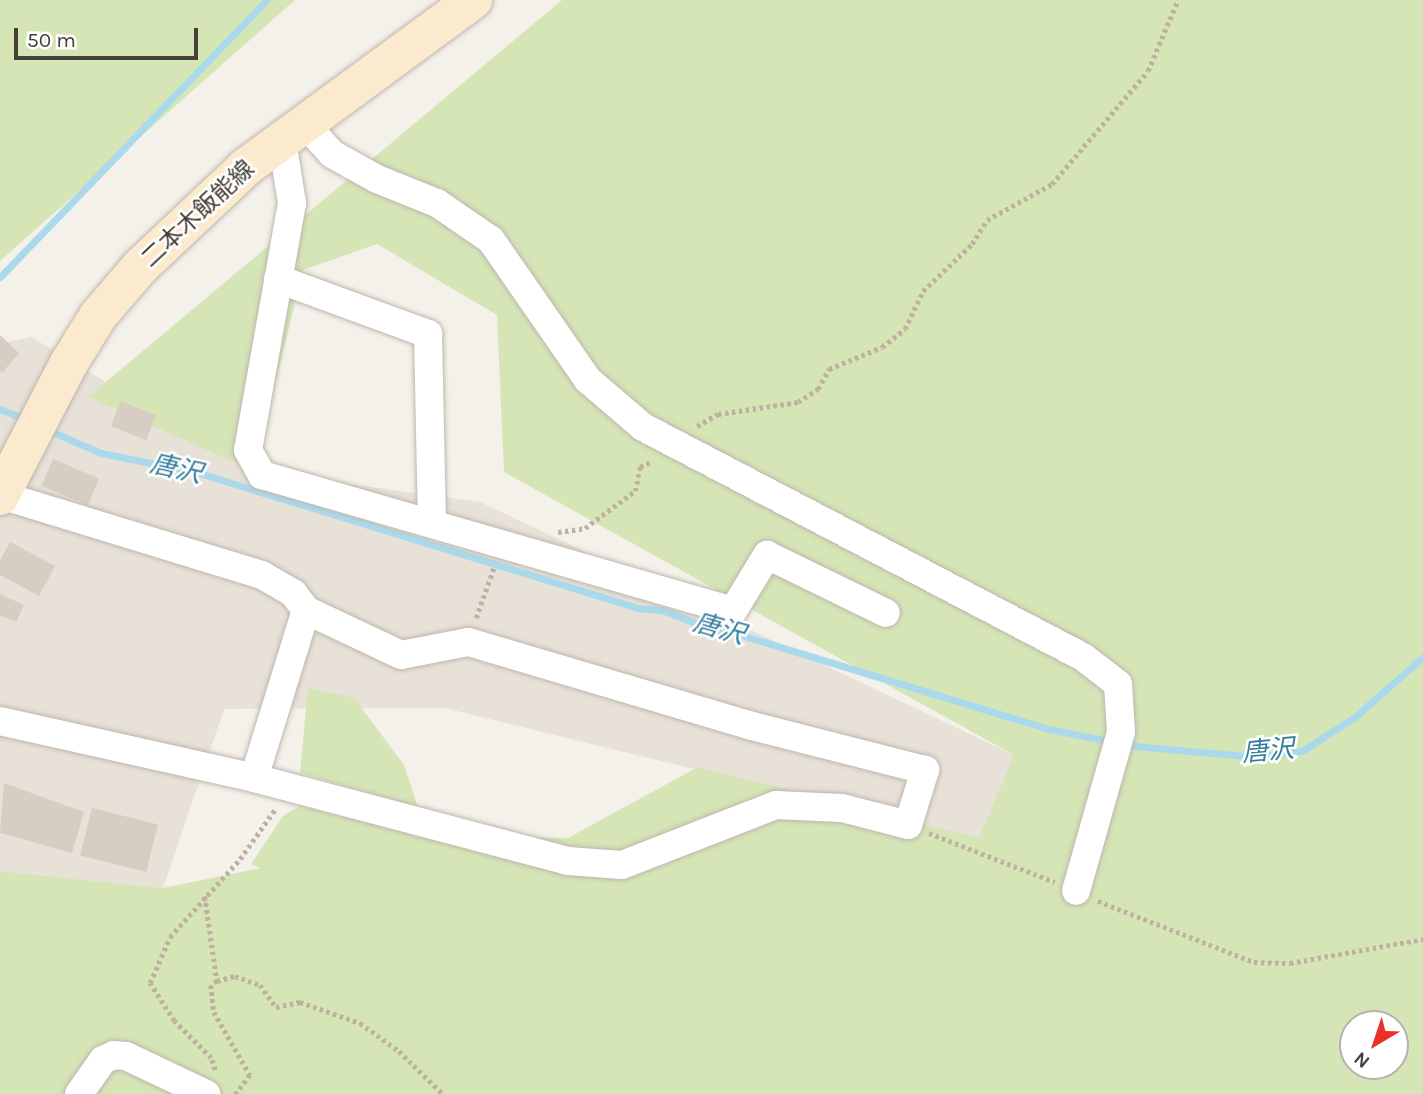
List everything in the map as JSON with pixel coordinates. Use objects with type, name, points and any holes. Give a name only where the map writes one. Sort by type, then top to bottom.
[{"type":"main road","name":"二本木飯能線","points":[[10,471],[98,316],[198,208],[473,0]]},
{"type":"street","points":[[886,613],[767,555],[733,611],[501,548],[432,523],[262,475],[248,450],[292,204],[294,133],[377,179],[437,203],[491,240],[588,380],[643,427],[1083,657],[1118,684],[1121,732],[1076,891]]},
{"type":"street","points":[[278,279],[428,334],[432,523]]},
{"type":"street","points":[[0,721],[254,778],[568,861],[622,865],[776,805],[842,807],[908,825],[925,770],[752,726],[468,642],[401,655],[306,610],[293,593],[262,575],[10,471]]},
{"type":"street","points":[[254,778],[306,610]]},
{"type":"street","points":[[79,1094],[103,1060],[114,1055],[126,1056],[213,1088]]},
{"type":"path","points":[[718,414],[798,402],[818,389],[829,369],[882,347],[905,330],[923,291],[972,244],[987,220],[1052,184],[1148,71],[1178,0]]},
{"type":"path","points":[[544,532],[585,528],[635,491],[640,467]]},
{"type":"path","points":[[484,594],[501,548]]},
{"type":"path","points":[[213,1088],[211,1058],[174,1021],[150,983],[170,937],[274,815],[285,786]]},
{"type":"path","points":[[908,825],[1076,891],[1215,950],[1254,962],[1301,962],[1423,939]]},
{"type":"path","points":[[204,895],[217,981]]},
{"type":"path","points":[[236,1094],[250,1075],[214,1012],[211,985],[235,976],[260,985],[276,1007],[300,1002],[360,1023],[399,1051],[443,1094]]},
{"type":"shaded area","points":[[31,337],[254,471],[480,502],[1014,755],[979,839],[445,708],[224,709],[163,888],[0,871],[0,344]]},
{"type":"green space","points":[[0,0],[295,0],[0,261]]},
{"type":"green space","points":[[562,0],[1423,0],[1423,1094],[0,1094],[0,871],[163,888],[261,868],[251,864],[283,816],[300,806],[417,835],[568,838],[698,767],[979,838],[1014,755],[504,472],[497,315],[377,244],[303,270],[254,471],[88,397]]},
{"type":"green space","points":[[308,688],[354,698],[404,765],[418,807],[300,773]]},
{"type":"building","points":[[0,335],[19,353],[2,373],[0,371]]},
{"type":"building","points":[[121,401],[156,415],[146,440],[111,426]]},
{"type":"building","points":[[53,459],[99,479],[88,505],[42,486]]},
{"type":"building","points":[[10,542],[55,566],[39,596],[0,575],[0,560]]},
{"type":"building","points":[[0,594],[24,605],[16,622],[0,615]]},
{"type":"building","points":[[4,783],[84,812],[72,853],[0,833]]},
{"type":"building","points":[[92,808],[158,824],[146,872],[80,856]]},
{"type":"waterway","points":[[0,277],[267,0]]},
{"type":"waterway","name":"唐沢","points":[[0,409],[25,419]]},
{"type":"waterway","name":"唐沢","points":[[46,429],[101,453],[199,473],[637,608],[662,610],[713,630],[728,631],[1049,729],[1113,742]]},
{"type":"waterway","name":"唐沢","points":[[1124,745],[1255,757],[1302,751],[1356,716],[1423,657]]}]
